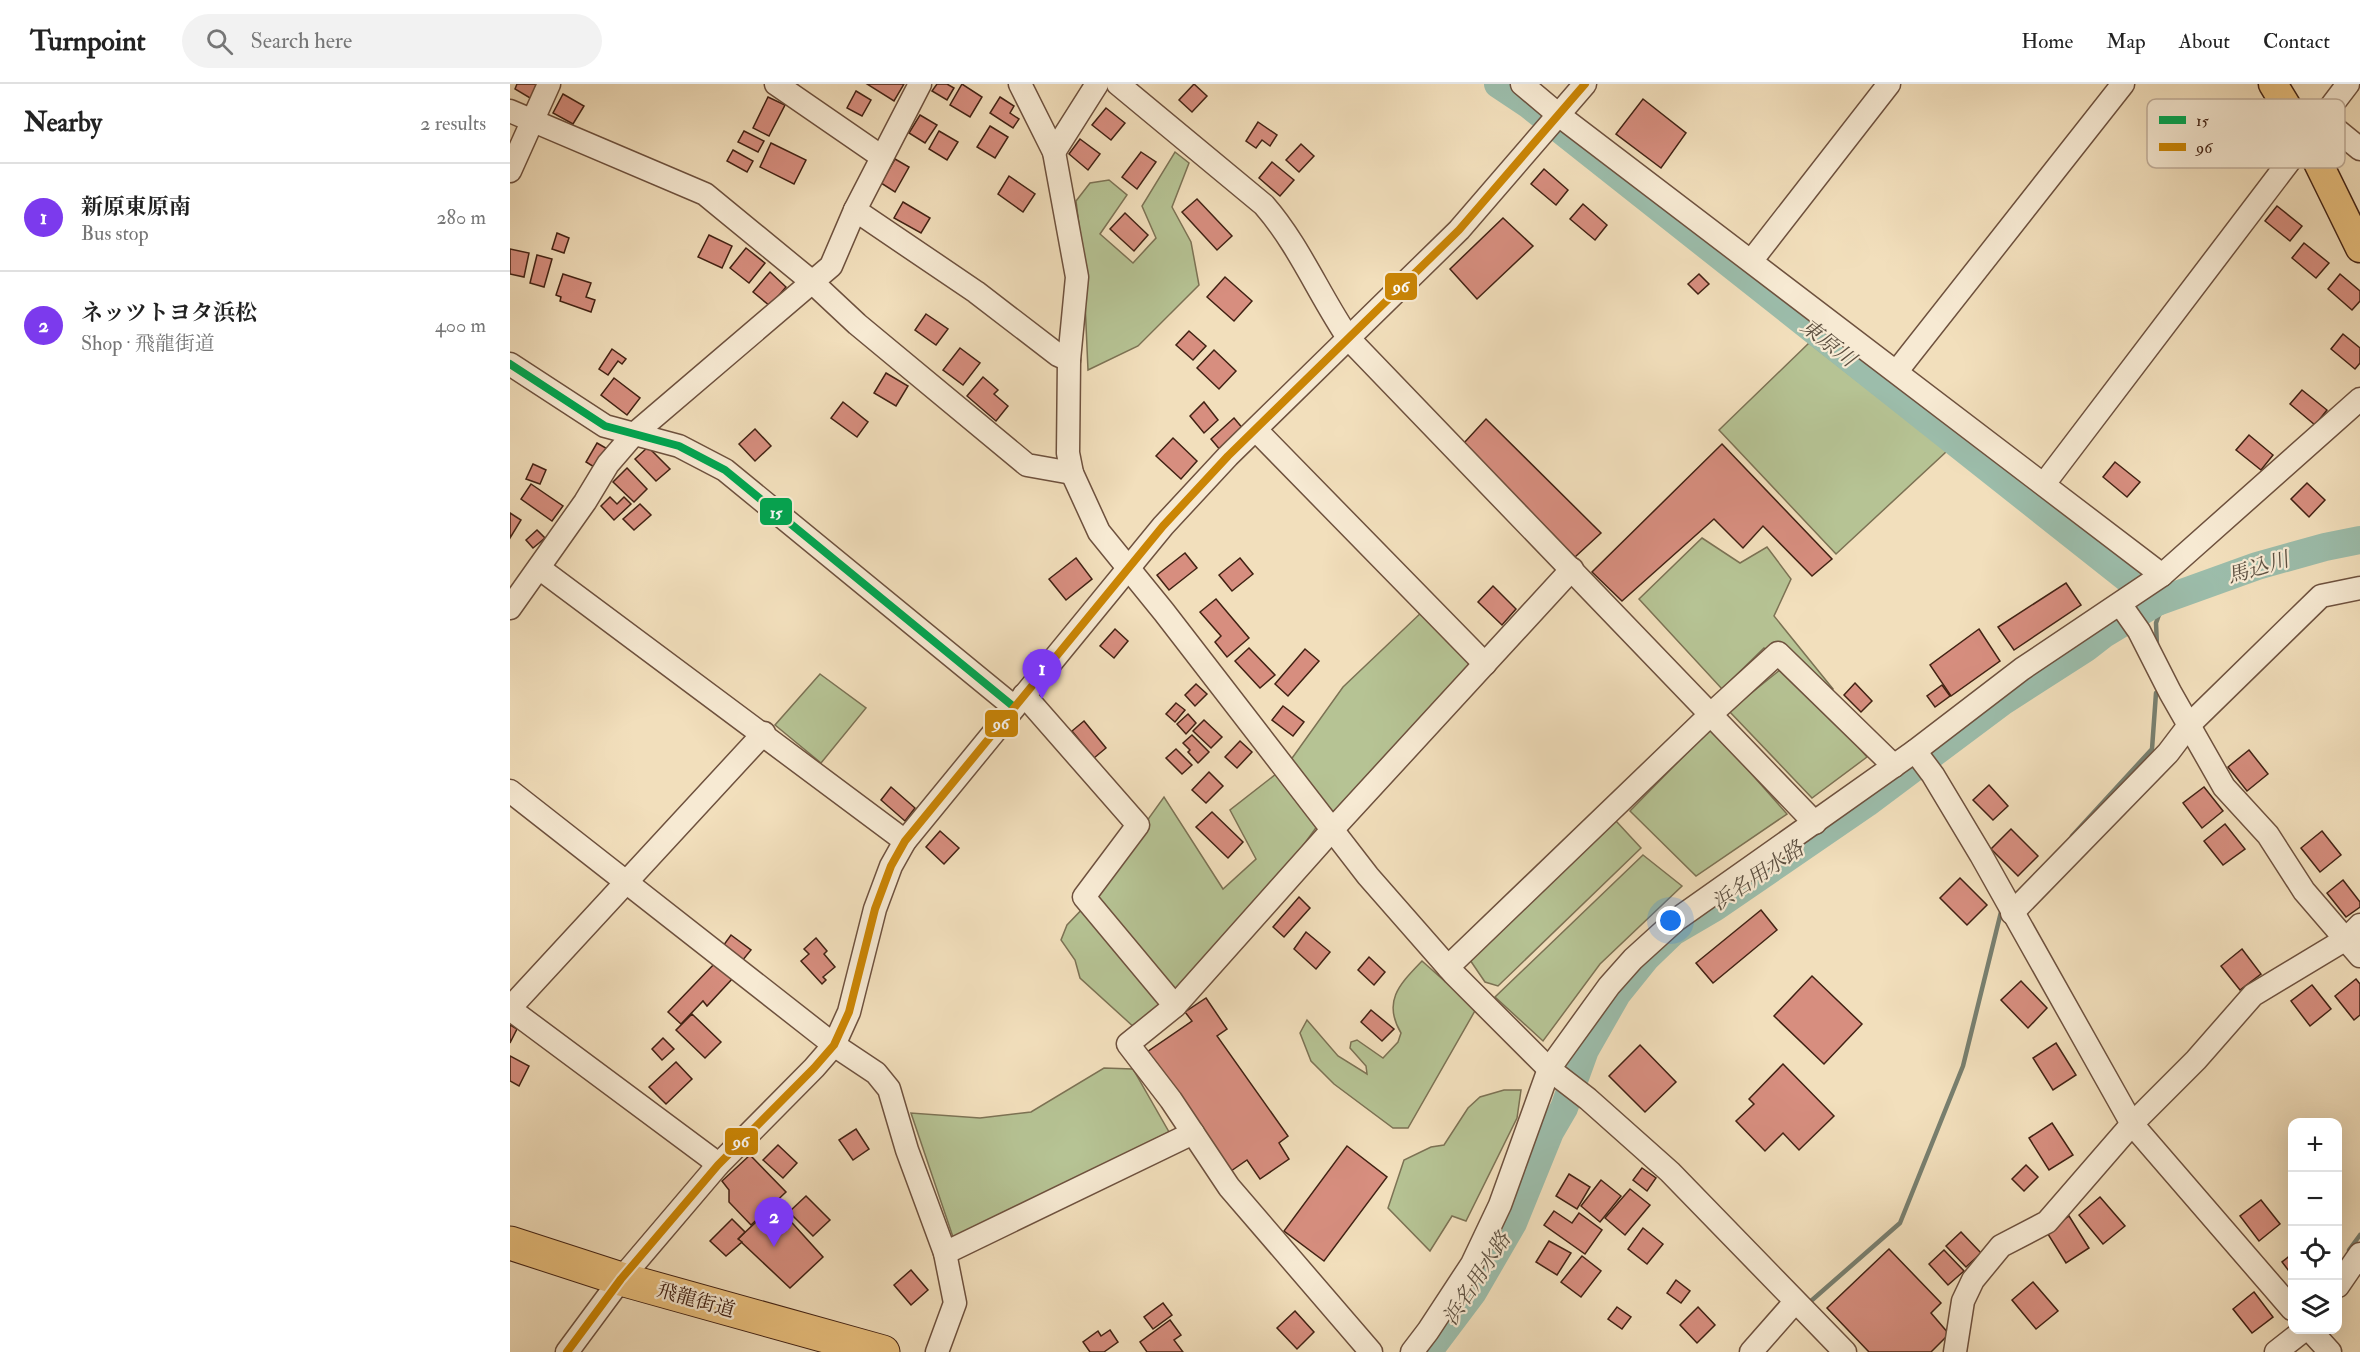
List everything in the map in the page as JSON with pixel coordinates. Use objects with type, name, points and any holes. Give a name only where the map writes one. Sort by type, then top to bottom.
[{"type":"highway","name":"飛龍街道","points":[[510,1243],[615,1287],[808,1352]]},
{"type":"highway","name":"飛龍街道","points":[[510,1263],[883,1352]]},
{"type":"main road","points":[[2273,84],[2287,99]]},
{"type":"main road","points":[[2329,168],[2360,248]]},
{"type":"street","points":[[510,171],[549,84]]},
{"type":"street","points":[[776,84],[882,157]]},
{"type":"street","points":[[510,608],[608,464],[633,435],[831,266],[855,210],[920,84]]},
{"type":"street","points":[[1020,84],[1054,152],[1077,277],[1069,360],[1067,421],[1072,473],[1099,532],[1164,612],[1332,830],[1448,967],[1555,1074],[1588,1099],[1670,1172],[1845,1352]]},
{"type":"street","points":[[1054,152],[1097,84]]},
{"type":"street","points":[[1118,84],[1264,205],[1284,228],[1320,295],[1349,339],[1815,823]]},
{"type":"street","points":[[1522,84],[1560,116],[1752,260],[2162,575]]},
{"type":"street","points":[[567,1352],[615,1287],[718,1166],[834,1045],[849,1012],[875,909],[891,866],[906,840],[1163,526],[1256,430],[1459,230],[1560,116],[1585,84]]},
{"type":"street","points":[[1752,260],[1889,84]]},
{"type":"street","points":[[1896,371],[2122,84]]},
{"type":"street","points":[[2336,99],[2348,84]]},
{"type":"street","points":[[510,111],[705,194],[1027,465],[1072,473]]},
{"type":"street","points":[[2345,142],[2360,149]]},
{"type":"street","points":[[2044,484],[2284,168]]},
{"type":"street","points":[[855,210],[976,292],[1058,355],[1069,360]]},
{"type":"street","points":[[510,364],[605,426],[679,446],[725,470],[1019,701],[1138,825],[1084,897],[1175,1006]]},
{"type":"street","points":[[1412,1352],[1472,1264],[1500,1205],[1555,1074],[1610,986],[1633,959],[1676,920],[1894,766],[1923,762],[2022,669],[2129,616],[2162,575],[2360,399]]},
{"type":"street","points":[[1256,430],[1485,664]]},
{"type":"street","points":[[539,568],[906,840]]},
{"type":"street","points":[[1371,1352],[1229,1187],[1193,1132],[1128,1044],[1175,1006],[1332,830],[1572,570]]},
{"type":"street","points":[[2012,913],[2168,753],[2190,724],[2321,596],[2360,588]]},
{"type":"street","points":[[1955,1352],[1963,1301],[1972,1280],[2001,1246],[2047,1222],[2132,1124],[2196,1060],[2253,995],[2355,940],[2304,891],[2268,835],[2223,787],[2129,616]]},
{"type":"street","points":[[1448,967],[1711,714],[1778,653],[1894,766]]},
{"type":"street","points":[[718,1166],[510,1008],[764,733]]},
{"type":"street","points":[[1923,762],[2132,1124],[2288,1304]]},
{"type":"street","points":[[510,791],[834,1045],[876,1073],[889,1089],[945,1254],[955,1303],[937,1352]]},
{"type":"street","points":[[945,1254],[1193,1132]]},
{"type":"street","points":[[2341,1280],[2360,1254]]},
{"type":"street","points":[[1751,1352],[1795,1302]]},
{"type":"street","points":[[2276,1352],[2298,1334]]},
{"type":"street","points":[[2314,1334],[2330,1352]]},
{"type":"green space","points":[[1175,152],[1189,163],[1172,207],[1191,242],[1199,285],[1138,346],[1088,370],[1083,257],[1076,201],[1090,183],[1109,180],[1127,195],[1100,234],[1133,263],[1156,238],[1142,206]]},
{"type":"green space","points":[[1809,343],[1947,451],[1836,554],[1719,430]]},
{"type":"green space","points":[[1702,538],[1740,563],[1767,547],[1791,579],[1774,616],[1833,689],[1826,695],[1791,669],[1867,757],[1812,798],[1729,711],[1786,665],[1764,648],[1722,689],[1639,599]]},
{"type":"green space","points":[[1424,610],[1473,667],[1335,817],[1290,761],[1343,687]]},
{"type":"green space","points":[[820,674],[866,708],[821,763],[775,725]]},
{"type":"green space","points":[[1711,728],[1787,814],[1696,876],[1630,811]]},
{"type":"green space","points":[[1276,774],[1318,825],[1254,913],[1136,1029],[1080,978],[1075,960],[1061,940],[1067,925],[1088,903],[1164,797],[1223,889],[1256,859],[1230,810]]},
{"type":"green space","points":[[1616,821],[1641,848],[1498,986],[1485,982],[1470,960],[1538,889]]},
{"type":"green space","points":[[1643,855],[1682,886],[1600,964],[1543,1041],[1495,997]]},
{"type":"green space","points":[[1422,961],[1476,1009],[1408,1128],[1393,1128],[1334,1084],[1311,1061],[1300,1033],[1307,1020],[1338,1056],[1367,1074],[1366,1066],[1350,1048],[1351,1042],[1357,1040],[1383,1058],[1398,1042],[1401,1033],[1393,1011],[1393,1002],[1401,985]]},
{"type":"green space","points":[[1104,1068],[1133,1069],[1169,1132],[954,1240],[911,1113],[980,1118],[1031,1112]]},
{"type":"green space","points":[[1504,1090],[1521,1090],[1517,1118],[1466,1221],[1452,1216],[1430,1251],[1388,1208],[1404,1160],[1431,1147],[1444,1145],[1468,1108],[1480,1097]]},
{"type":"building","points":[[517,84],[544,84],[535,101],[515,89]]},
{"type":"building","points":[[867,84],[904,84],[894,101]]},
{"type":"building","points":[[937,84],[947,84],[954,88],[947,100],[932,91]]},
{"type":"building","points":[[962,84],[982,97],[970,117],[950,105]]},
{"type":"building","points":[[1194,84],[1207,96],[1192,112],[1179,100]]},
{"type":"building","points":[[856,91],[871,100],[862,116],[847,108]]},
{"type":"building","points":[[563,94],[584,106],[573,124],[553,113]]},
{"type":"building","points":[[768,97],[785,105],[769,136],[753,128]]},
{"type":"building","points":[[1000,97],[1014,106],[1010,113],[1019,119],[1013,128],[990,113]]},
{"type":"building","points":[[1643,99],[1686,133],[1661,168],[1616,134]]},
{"type":"building","points":[[1106,108],[1125,123],[1111,140],[1092,125]]},
{"type":"building","points":[[920,115],[937,125],[925,143],[909,133]]},
{"type":"building","points":[[1258,122],[1277,135],[1270,146],[1262,140],[1256,148],[1246,141]]},
{"type":"building","points":[[990,126],[1008,137],[995,158],[977,147]]},
{"type":"building","points":[[744,131],[764,141],[758,152],[738,142]]},
{"type":"building","points":[[939,131],[958,142],[947,160],[929,149]]},
{"type":"building","points":[[1080,139],[1100,154],[1088,170],[1069,154]]},
{"type":"building","points":[[771,143],[806,160],[794,184],[760,167]]},
{"type":"building","points":[[1301,144],[1314,156],[1299,172],[1286,160]]},
{"type":"building","points":[[733,150],[753,161],[747,172],[727,161]]},
{"type":"building","points":[[1141,152],[1156,162],[1137,189],[1122,177]]},
{"type":"building","points":[[895,159],[909,167],[895,192],[881,183]]},
{"type":"building","points":[[1272,162],[1294,180],[1280,196],[1259,178]]},
{"type":"building","points":[[1544,169],[1568,190],[1556,205],[1531,184]]},
{"type":"building","points":[[1009,176],[1035,194],[1023,212],[998,194]]},
{"type":"building","points":[[1197,199],[1232,236],[1217,250],[1182,212]]},
{"type":"building","points":[[903,202],[930,218],[921,233],[894,218]]},
{"type":"building","points":[[1583,204],[1607,225],[1595,240],[1570,219]]},
{"type":"building","points":[[2277,206],[2302,226],[2290,241],[2265,221]]},
{"type":"building","points":[[1125,213],[1148,235],[1134,251],[1110,229]]},
{"type":"building","points":[[1503,218],[1533,246],[1477,299],[1450,269]]},
{"type":"building","points":[[557,233],[569,238],[564,253],[552,249]]},
{"type":"building","points":[[709,235],[732,246],[722,268],[698,257]]},
{"type":"building","points":[[2304,243],[2329,263],[2316,278],[2292,258]]},
{"type":"building","points":[[746,248],[765,263],[749,283],[730,268]]},
{"type":"building","points":[[510,249],[529,253],[524,277],[510,274]]},
{"type":"building","points":[[537,255],[552,259],[544,287],[530,283]]},
{"type":"building","points":[[770,272],[786,287],[770,306],[753,292]]},
{"type":"building","points":[[563,274],[591,283],[586,297],[595,300],[591,312],[560,301],[561,297],[556,295]]},
{"type":"building","points":[[1699,274],[1709,284],[1698,294],[1688,284]]},
{"type":"building","points":[[2340,274],[2360,291],[2360,301],[2352,310],[2328,289]]},
{"type":"building","points":[[1225,277],[1252,301],[1234,321],[1207,297]]},
{"type":"building","points":[[926,314],[948,329],[936,345],[915,330]]},
{"type":"building","points":[[1189,331],[1206,346],[1193,360],[1176,345]]},
{"type":"building","points":[[2343,334],[2360,348],[2360,363],[2355,369],[2331,349]]},
{"type":"building","points":[[960,348],[980,363],[963,385],[943,370]]},
{"type":"building","points":[[612,349],[626,359],[622,364],[618,361],[608,375],[599,369]]},
{"type":"building","points":[[1214,350],[1236,371],[1219,389],[1197,368]]},
{"type":"building","points":[[886,373],[908,386],[896,406],[874,393]]},
{"type":"building","points":[[983,377],[998,390],[994,394],[1008,406],[996,421],[967,396]]},
{"type":"building","points":[[614,378],[640,398],[627,415],[601,395]]},
{"type":"building","points":[[2302,390],[2327,410],[2315,425],[2290,404]]},
{"type":"building","points":[[843,402],[868,422],[857,437],[831,418]]},
{"type":"building","points":[[1204,402],[1218,420],[1204,433],[1190,416]]},
{"type":"building","points":[[1234,418],[1244,430],[1221,451],[1211,439]]},
{"type":"building","points":[[1486,419],[1601,533],[1575,557],[1464,443]]},
{"type":"building","points":[[755,429],[771,446],[755,461],[739,444]]},
{"type":"building","points":[[2249,435],[2273,455],[2261,470],[2236,450]]},
{"type":"building","points":[[1173,438],[1197,461],[1181,479],[1156,456]]},
{"type":"building","points":[[597,443],[611,451],[599,470],[586,462]]},
{"type":"building","points":[[1722,444],[1832,559],[1812,576],[1763,526],[1743,548],[1714,519],[1622,601],[1592,572]]},
{"type":"building","points":[[648,447],[670,469],[656,481],[635,459]]},
{"type":"building","points":[[2115,462],[2140,482],[2127,497],[2103,477]]},
{"type":"building","points":[[533,464],[546,470],[540,484],[526,479]]},
{"type":"building","points":[[627,468],[647,489],[634,502],[613,482]]},
{"type":"building","points":[[2307,483],[2325,500],[2309,517],[2291,499]]},
{"type":"building","points":[[531,484],[563,506],[552,521],[521,499]]},
{"type":"building","points":[[610,497],[617,504],[624,497],[631,504],[614,520],[601,506]]},
{"type":"building","points":[[640,504],[651,515],[634,530],[623,519]]},
{"type":"building","points":[[510,513],[521,520],[510,538]]},
{"type":"building","points":[[537,530],[545,538],[533,548],[526,540]]},
{"type":"building","points":[[1185,553],[1197,568],[1169,590],[1157,575]]},
{"type":"building","points":[[1076,558],[1092,579],[1066,600],[1049,579]]},
{"type":"building","points":[[1240,558],[1253,574],[1232,591],[1219,575]]},
{"type":"building","points":[[2066,583],[2081,605],[2014,650],[1998,627]]},
{"type":"building","points":[[1493,586],[1516,609],[1502,625],[1478,602]]},
{"type":"building","points":[[1216,599],[1249,638],[1227,657],[1215,642],[1221,636],[1200,612]]},
{"type":"building","points":[[1115,629],[1128,641],[1114,658],[1100,646]]},
{"type":"building","points":[[1979,629],[2000,661],[1951,696],[1930,665]]},
{"type":"building","points":[[1249,648],[1275,675],[1260,688],[1235,661]]},
{"type":"building","points":[[1305,649],[1319,661],[1288,696],[1275,684]]},
{"type":"building","points":[[1855,683],[1872,701],[1861,712],[1844,695]]},
{"type":"building","points":[[1196,684],[1207,694],[1195,706],[1185,695]]},
{"type":"building","points":[[1942,685],[1950,696],[1935,707],[1927,696]]},
{"type":"building","points":[[1176,703],[1185,710],[1175,722],[1166,714]]},
{"type":"building","points":[[1283,706],[1304,722],[1293,736],[1272,720]]},
{"type":"building","points":[[1188,714],[1196,723],[1186,734],[1177,724]]},
{"type":"building","points":[[1204,720],[1222,737],[1211,748],[1193,731]]},
{"type":"building","points":[[1084,721],[1106,748],[1094,758],[1072,731]]},
{"type":"building","points":[[1192,735],[1209,752],[1198,763],[1183,743]]},
{"type":"building","points":[[1240,741],[1252,752],[1237,768],[1225,757]]},
{"type":"building","points":[[1176,749],[1192,765],[1182,774],[1166,758]]},
{"type":"building","points":[[2249,750],[2268,774],[2247,791],[2228,767]]},
{"type":"building","points":[[1209,772],[1223,786],[1206,803],[1192,790]]},
{"type":"building","points":[[1989,785],[2008,806],[1993,820],[1973,800]]},
{"type":"building","points":[[891,787],[915,808],[905,821],[881,800]]},
{"type":"building","points":[[2204,787],[2223,811],[2202,828],[2183,803]]},
{"type":"building","points":[[1212,812],[1243,842],[1228,858],[1196,827]]},
{"type":"building","points":[[2225,824],[2245,849],[2223,865],[2204,841]]},
{"type":"building","points":[[2011,829],[2038,856],[2018,876],[1991,849]]},
{"type":"building","points":[[940,831],[959,848],[944,864],[926,847]]},
{"type":"building","points":[[2322,831],[2341,855],[2320,872],[2301,848]]},
{"type":"building","points":[[1960,878],[1987,905],[1967,925],[1940,898]]},
{"type":"building","points":[[2343,880],[2360,902],[2360,907],[2346,917],[2327,893]]},
{"type":"building","points":[[1299,897],[1310,908],[1284,937],[1273,927]]},
{"type":"building","points":[[1761,910],[1777,930],[1713,983],[1696,963]]},
{"type":"building","points":[[1306,932],[1330,952],[1316,969],[1294,949]]},
{"type":"building","points":[[731,935],[751,950],[742,961],[723,946]]},
{"type":"building","points":[[816,938],[827,951],[824,954],[835,967],[823,977],[826,980],[822,984],[801,961],[809,954],[804,949]]},
{"type":"building","points":[[2242,949],[2261,974],[2240,990],[2221,966]]},
{"type":"building","points":[[1369,957],[1385,972],[1374,985],[1358,970]]},
{"type":"building","points":[[716,962],[733,978],[707,1006],[703,1001],[681,1024],[668,1012]]},
{"type":"building","points":[[1812,976],[1862,1024],[1824,1064],[1774,1016]]},
{"type":"building","points":[[2356,979],[2360,984],[2360,1015],[2354,1020],[2335,996]]},
{"type":"building","points":[[2021,981],[2047,1008],[2028,1028],[2001,1000]]},
{"type":"building","points":[[2312,985],[2331,1009],[2310,1026],[2291,1001]]},
{"type":"building","points":[[1206,998],[1227,1029],[1217,1036],[1288,1136],[1279,1143],[1289,1159],[1260,1179],[1247,1160],[1231,1171],[1147,1052],[1192,1021],[1185,1012]]},
{"type":"building","points":[[1371,1010],[1394,1029],[1382,1041],[1361,1022]]},
{"type":"building","points":[[692,1014],[721,1042],[705,1058],[676,1030]]},
{"type":"building","points":[[510,1025],[517,1029],[510,1043]]},
{"type":"building","points":[[663,1038],[674,1049],[662,1060],[652,1049]]},
{"type":"building","points":[[2056,1043],[2076,1075],[2053,1090],[2033,1058]]},
{"type":"building","points":[[1640,1045],[1676,1082],[1645,1112],[1609,1076]]},
{"type":"building","points":[[510,1056],[529,1066],[519,1086],[510,1081]]},
{"type":"building","points":[[676,1062],[692,1079],[666,1104],[649,1087]]},
{"type":"building","points":[[1783,1064],[1834,1116],[1799,1150],[1783,1133],[1765,1151],[1736,1121],[1754,1104],[1749,1099]]},
{"type":"building","points":[[2052,1123],[2073,1155],[2049,1170],[2029,1138]]},
{"type":"building","points":[[856,1129],[869,1149],[853,1160],[839,1140]]},
{"type":"building","points":[[778,1145],[797,1163],[783,1178],[763,1160]]},
{"type":"building","points":[[1347,1146],[1387,1177],[1324,1261],[1284,1231]]},
{"type":"building","points":[[750,1155],[786,1192],[751,1225],[729,1202],[729,1190],[722,1181]]},
{"type":"building","points":[[2026,1165],[2038,1177],[2024,1191],[2012,1179]]},
{"type":"building","points":[[1642,1168],[1656,1178],[1647,1191],[1633,1180]]},
{"type":"building","points":[[1569,1174],[1590,1187],[1577,1209],[1556,1196]]},
{"type":"building","points":[[1601,1180],[1621,1196],[1600,1222],[1581,1206]]},
{"type":"building","points":[[1630,1189],[1650,1205],[1625,1235],[1605,1218]]},
{"type":"building","points":[[806,1196],[830,1220],[813,1236],[789,1212]]},
{"type":"building","points":[[2100,1197],[2125,1226],[2103,1244],[2079,1215]]},
{"type":"building","points":[[2261,1200],[2280,1224],[2259,1241],[2240,1216]]},
{"type":"building","points":[[775,1204],[823,1257],[790,1288],[738,1239]]},
{"type":"building","points":[[1554,1211],[1572,1223],[1579,1213],[1602,1230],[1585,1254],[1544,1225]]},
{"type":"building","points":[[2069,1216],[2089,1248],[2066,1263],[2046,1231]]},
{"type":"building","points":[[732,1219],[745,1232],[738,1239],[742,1242],[726,1256],[710,1241]]},
{"type":"building","points":[[1643,1228],[1663,1244],[1647,1264],[1628,1249]]},
{"type":"building","points":[[1961,1232],[1981,1253],[1966,1267],[1946,1246]]},
{"type":"building","points":[[1549,1241],[1571,1253],[1557,1275],[1536,1262]]},
{"type":"building","points":[[1889,1249],[1941,1303],[1931,1313],[1949,1334],[1931,1352],[1869,1352],[1827,1308]]},
{"type":"building","points":[[1944,1250],[1964,1271],[1948,1285],[1929,1264]]},
{"type":"building","points":[[1582,1256],[1601,1271],[1581,1297],[1561,1282]]},
{"type":"building","points":[[2288,1257],[2288,1270],[2282,1262]]},
{"type":"building","points":[[911,1270],[928,1290],[911,1305],[894,1285]]},
{"type":"building","points":[[1676,1280],[1690,1291],[1681,1303],[1667,1293]]},
{"type":"building","points":[[2033,1282],[2058,1311],[2036,1329],[2012,1300]]},
{"type":"building","points":[[2254,1292],[2273,1317],[2252,1333],[2233,1309]]},
{"type":"building","points":[[1163,1303],[1172,1315],[1153,1329],[1144,1317]]},
{"type":"building","points":[[1617,1307],[1631,1317],[1622,1329],[1608,1319]]},
{"type":"building","points":[[1698,1307],[1715,1325],[1697,1343],[1680,1325]]},
{"type":"building","points":[[1295,1311],[1314,1332],[1297,1349],[1277,1328]]},
{"type":"building","points":[[1170,1320],[1181,1335],[1174,1340],[1183,1352],[1147,1352],[1140,1342]]},
{"type":"building","points":[[1110,1330],[1118,1342],[1104,1352],[1090,1352],[1083,1342],[1098,1331],[1101,1336]]},
{"type":"waterway","name":"東原川","points":[[1498,84],[1528,104],[2157,602]]},
{"type":"waterway","name":"浜名用水路","points":[[1428,1352],[1473,1292],[1513,1223],[1550,1132],[1564,1108],[1585,1050],[1617,994],[1646,958],[1673,932],[1714,908],[1867,803],[2002,702],[2104,634],[2157,602],[2257,566],[2360,540]]},
{"type":"waterway","points":[[2157,602],[2161,609],[2156,623],[2157,646]]},
{"type":"waterway","points":[[2072,836],[2152,749],[2156,693]]},
{"type":"waterway","points":[[1811,1301],[1900,1223],[1963,1066],[2001,912]]},
{"type":"waterway","points":[[2349,1250],[2360,1235]]},
{"type":"transit line","name":"96","points":[[567,1352],[621,1279],[718,1165],[834,1045],[849,1012],[875,909],[891,866],[905,841],[1163,526],[1228,456],[1459,230],[1585,84]]},
{"type":"transit line","name":"15","points":[[510,364],[605,426],[679,446],[725,470],[1014,707]]},
{"type":"place","name":"新原東原南","points":[[1042,699]]},
{"type":"place","name":"ネッツトヨタ浜松","points":[[774,1247]]},
{"type":"water label","name":"馬込川","points":[[2258,568]]}]
